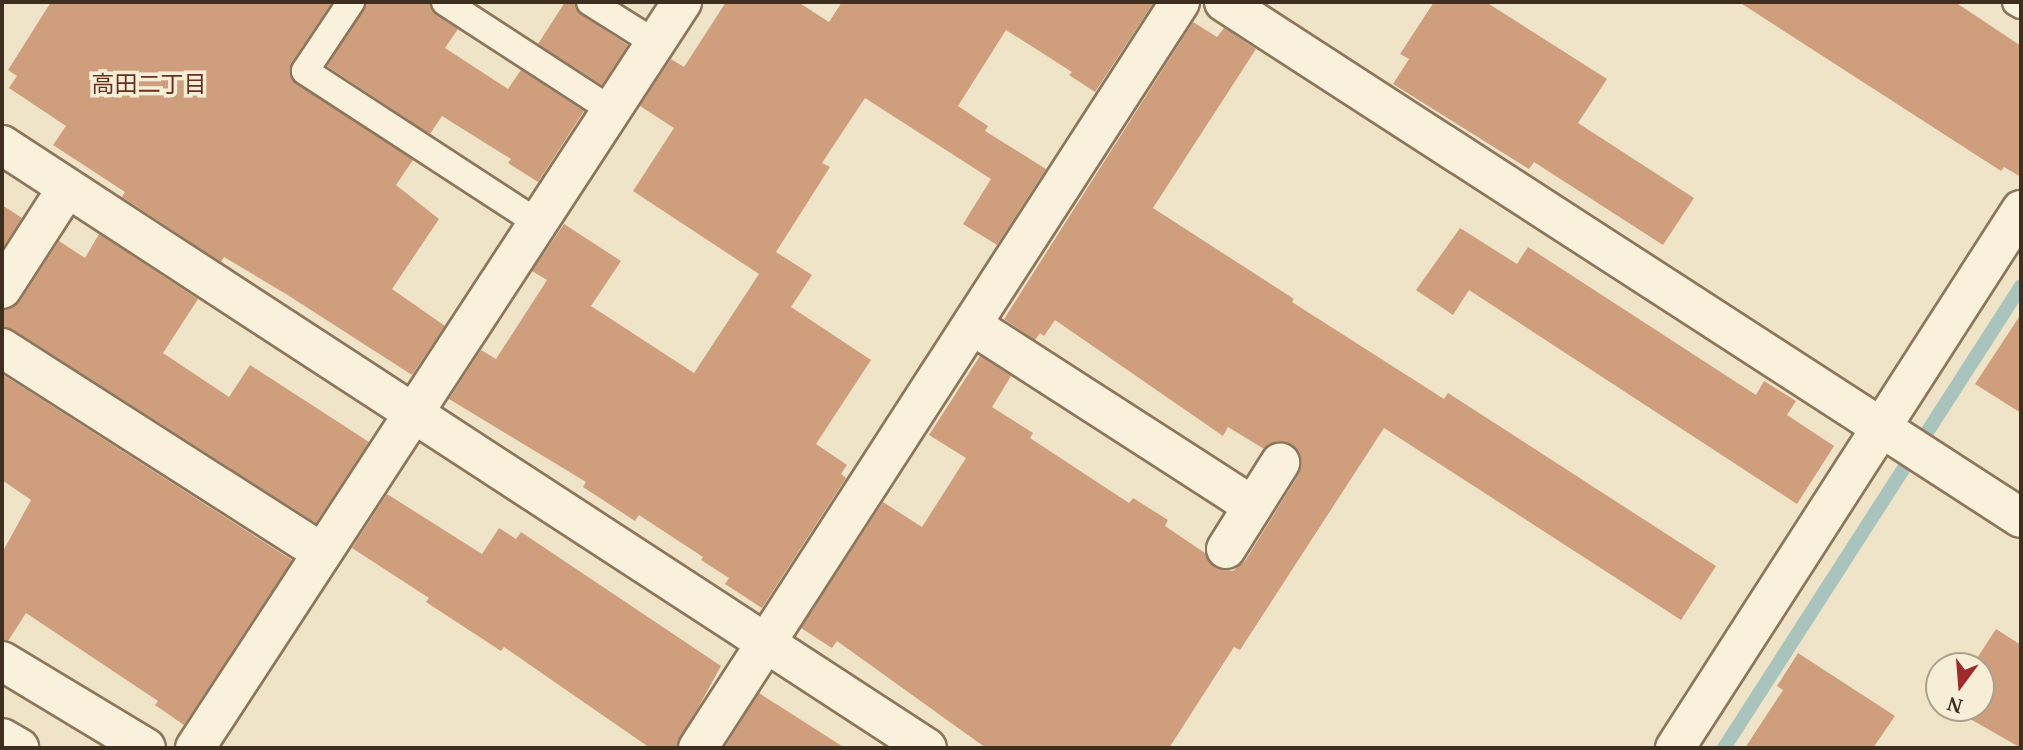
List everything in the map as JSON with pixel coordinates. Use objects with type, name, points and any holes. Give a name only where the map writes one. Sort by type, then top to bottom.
[{"type":"street","points":[[195,748],[682,2]]},
{"type":"street","points":[[698,748],[1180,2]]},
{"type":"street","points":[[1224,2],[2021,518]]},
{"type":"street","points":[[2,145],[412,415],[927,748]]},
{"type":"street","points":[[2,289],[67,188]]},
{"type":"street","points":[[1675,748],[1897,438],[2021,210]]},
{"type":"street","points":[[972,325],[1253,506]]},
{"type":"street","points":[[2,348],[322,553]]},
{"type":"street","points":[[1226,549],[1280,463]]},
{"type":"street","points":[[2,662],[146,748]]},
{"type":"street","points":[[2,738],[19,748]]},
{"type":"lane","points":[[351,2],[306,71],[537,223]]},
{"type":"lane","points":[[445,2],[611,110]]},
{"type":"lane","points":[[590,2],[655,43]]},
{"type":"lane","points":[[2016,2],[2021,5]]},
{"type":"building","points":[[51,2],[332,2],[292,62],[291,77],[413,160],[396,185],[439,219],[392,289],[445,326],[412,375],[224,257],[221,262],[122,197],[125,192],[53,145],[66,126],[9,88],[17,76],[8,70]]},
{"type":"building","points":[[367,2],[429,2],[436,15],[458,29],[445,48],[508,89],[521,70],[584,111],[538,182],[508,163],[511,159],[442,116],[430,134],[327,66]]},
{"type":"building","points":[[565,2],[574,2],[582,15],[628,45],[602,85],[538,44]]},
{"type":"building","points":[[726,2],[798,2],[829,22],[842,2],[1154,2],[1095,92],[1069,75],[1072,72],[1006,30],[958,106],[988,126],[985,131],[1046,169],[997,245],[963,224],[991,179],[865,98],[822,163],[830,167],[776,252],[812,275],[791,307],[871,360],[816,444],[847,465],[841,474],[846,478],[762,608],[725,584],[729,578],[701,560],[703,557],[639,515],[635,521],[583,487],[586,482],[449,399],[481,350],[496,359],[547,280],[532,271],[564,224],[621,261],[591,306],[694,373],[759,274],[633,191],[674,128],[640,106],[671,59],[684,67]]},
{"type":"building","points":[[1434,2],[1486,2],[1607,79],[1578,123],[1694,198],[1663,245],[1534,162],[1529,169],[1393,84],[1409,59],[1400,54]]},
{"type":"building","points":[[1739,2],[1955,2],[2021,46],[2021,177],[2004,167],[2001,171]]},
{"type":"building","points":[[1193,22],[1217,37],[1224,28],[1256,49],[1153,208],[1294,299],[1292,302],[1444,399],[1448,393],[1716,566],[1681,620],[1384,428],[1240,650],[1234,647],[1169,748],[986,748],[837,641],[832,648],[801,628],[883,502],[922,527],[966,458],[929,435],[980,356],[1011,376],[992,407],[1033,433],[1030,438],[1129,503],[1133,498],[1168,520],[1165,526],[1205,553],[1215,568],[1233,571],[1245,561],[1299,474],[1300,453],[1292,445],[1280,441],[1264,449],[1228,427],[1223,436],[1055,320],[1044,336],[1040,333],[1035,340],[1004,319]]},
{"type":"building","points":[[2,205],[22,218],[2,249]]},
{"type":"building","points":[[1460,228],[1517,264],[1528,247],[1756,395],[1764,381],[1796,401],[1787,415],[1834,446],[1797,504],[1469,290],[1453,315],[1416,290]]},
{"type":"building","points":[[99,234],[198,299],[163,353],[229,397],[250,365],[369,442],[316,523],[14,330],[2,326],[2,311],[20,301],[59,241],[85,258]]},
{"type":"building","points":[[2021,314],[2021,413],[1975,384]]},
{"type":"building","points":[[2,374],[292,560],[184,725],[155,705],[158,701],[26,613],[8,641],[2,639],[2,553],[31,500],[2,480]]},
{"type":"building","points":[[387,494],[482,554],[499,528],[516,539],[521,532],[721,666],[676,748],[650,748],[504,647],[501,651],[426,602],[429,598],[352,548]]},
{"type":"building","points":[[1996,629],[2021,645],[2021,748],[1976,722],[1995,722],[1995,652],[1981,652]]},
{"type":"building","points":[[1798,653],[1895,716],[1873,748],[1745,748],[1783,690],[1777,686]]},
{"type":"building","points":[[759,693],[845,748],[724,748]]},
{"type":"waterway","points":[[1724,748],[2021,286]]},
{"type":"district","name":"高田二丁目","points":[[149,83]]}]
